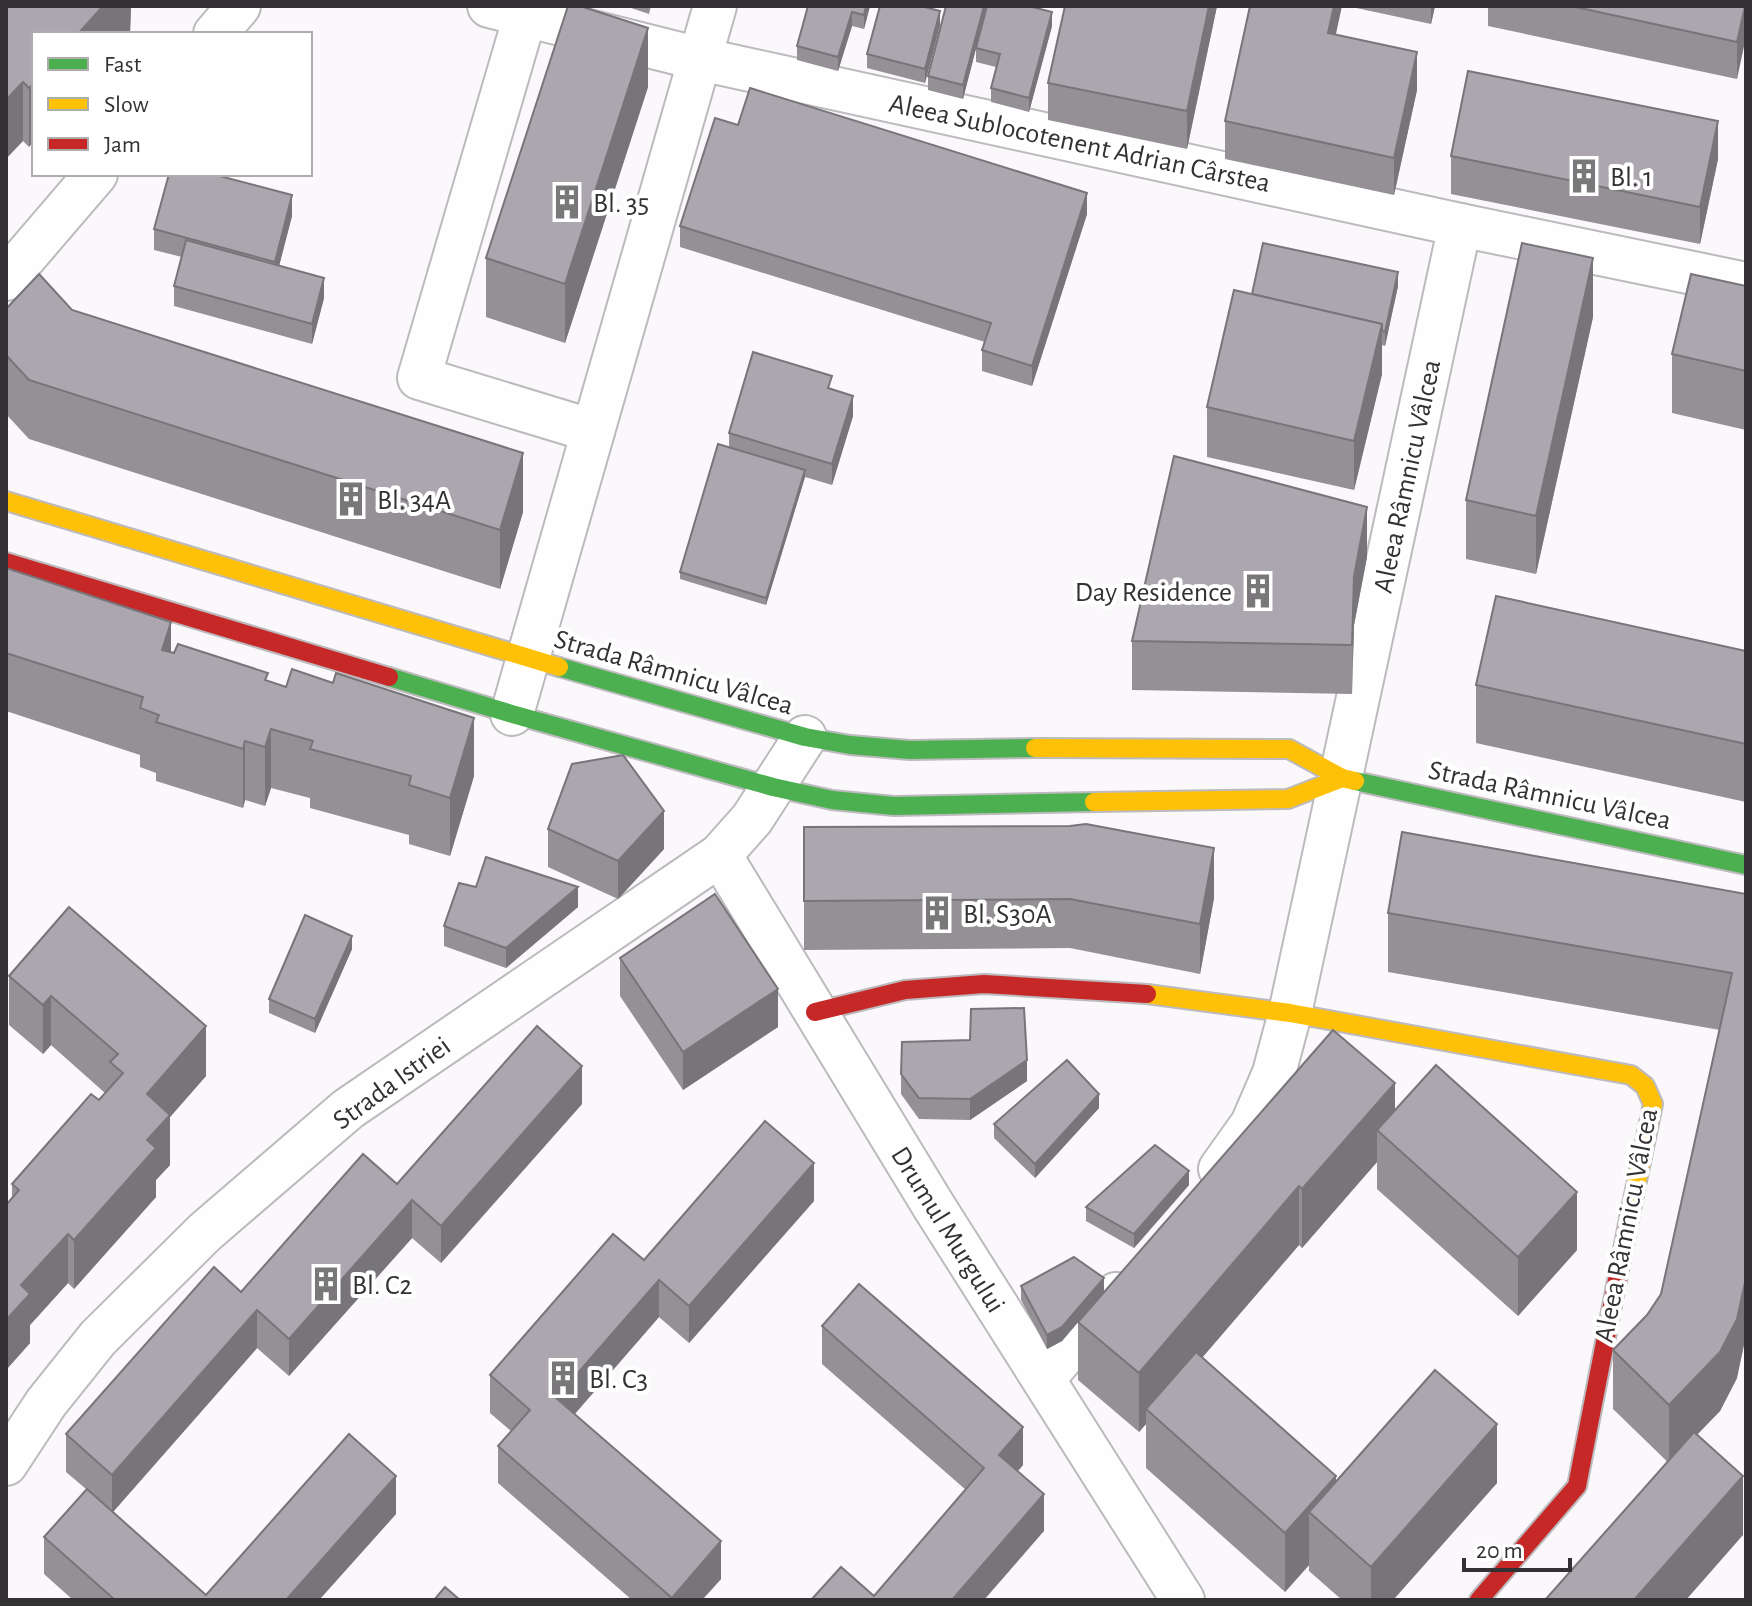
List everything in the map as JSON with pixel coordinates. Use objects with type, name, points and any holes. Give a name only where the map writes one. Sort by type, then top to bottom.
[{"type":"street","points":[[217,32],[239,6]]},
{"type":"street","points":[[512,714],[715,6]]},
{"type":"street","points":[[507,11],[419,378],[593,431]]},
{"type":"street","name":"Aleea Sublocotenent Adrian Cârstea","points":[[507,11],[700,59],[1460,225]]},
{"type":"street","points":[[6,279],[94,176]]},
{"type":"street","points":[[1460,225],[1746,284]]},
{"type":"street","name":"Aleea Râmnicu Vâlcea","points":[[1199,1195],[1252,1124],[1274,1073],[1342,778],[1460,225]]},
{"type":"street","name":"Strada Râmnicu Vâlcea","points":[[6,501],[528,658],[805,737],[850,745],[910,750],[1289,749],[1342,778],[1746,865]]},
{"type":"street","points":[[6,562],[512,714],[773,787],[832,800],[894,806],[1288,799],[1342,778]]},
{"type":"street","name":"Strada Istriei","points":[[6,1464],[46,1403],[98,1338],[205,1232],[336,1119],[374,1091],[720,855],[752,819],[805,737]]},
{"type":"street","name":"Drumul Murgului","points":[[720,855],[933,1205],[1183,1600]]},
{"type":"street","points":[[815,1012],[905,990],[984,984],[1145,994],[1290,1013]]},
{"type":"street","name":"Aleea Râmnicu Vâlcea","points":[[1290,1013],[1631,1075],[1645,1086],[1653,1104],[1577,1486],[1479,1600]]},
{"type":"street","points":[[1044,1378],[1137,1268]]},
{"type":"building","points":[[6,6],[103,6],[80,32],[32,32],[32,85],[29,88],[23,82],[6,100]]},
{"type":"building","name":"Bl. 35","points":[[568,6],[580,6],[648,28],[565,284],[486,258]]},
{"type":"building","points":[[808,6],[866,6],[864,15],[852,12],[838,57],[797,46]]},
{"type":"building","points":[[880,6],[921,6],[940,11],[925,69],[867,54]]},
{"type":"building","points":[[946,6],[984,6],[963,85],[928,76]]},
{"type":"building","points":[[987,6],[1028,6],[1052,12],[1029,98],[991,88],[1000,54],[976,48]]},
{"type":"building","points":[[1065,6],[1209,6],[1187,111],[1048,83]]},
{"type":"building","points":[[1250,6],[1334,6],[1328,33],[1417,52],[1394,158],[1225,121]]},
{"type":"building","points":[[1571,6],[1745,6],[1737,42]]},
{"type":"building","points":[[1468,71],[1718,121],[1700,207],[1451,156]]},
{"type":"building","points":[[750,88],[1087,193],[1032,366],[982,350],[991,323],[680,226],[715,118],[738,125]]},
{"type":"building","points":[[168,176],[220,176],[292,195],[275,262],[154,229]]},
{"type":"building","points":[[186,240],[324,278],[312,324],[174,286]]},
{"type":"building","points":[[1263,243],[1398,272],[1385,332],[1382,331],[1382,324],[1252,294]]},
{"type":"building","points":[[1522,243],[1593,258],[1536,516],[1466,500]]},
{"type":"building","points":[[39,274],[72,310],[523,453],[500,530],[29,380],[6,355],[6,309]]},
{"type":"building","points":[[1691,274],[1746,286],[1746,371],[1672,354]]},
{"type":"building","points":[[1234,290],[1382,324],[1354,441],[1207,407]]},
{"type":"building","points":[[753,352],[832,376],[828,388],[853,396],[832,464],[729,433]]},
{"type":"building","points":[[718,444],[805,470],[766,598],[680,572]]},
{"type":"building","name":"Day Residence","points":[[1174,456],[1367,507],[1354,576],[1352,645],[1132,641]]},
{"type":"building","points":[[6,568],[171,622],[162,650],[174,653],[178,644],[268,673],[265,680],[286,687],[292,669],[333,683],[336,673],[474,718],[450,798],[409,785],[411,776],[310,749],[313,741],[271,729],[265,747],[245,741],[243,749],[156,722],[159,715],[140,708],[143,697],[6,653]]},
{"type":"building","points":[[1496,596],[1746,651],[1746,744],[1476,685]]},
{"type":"building","points":[[623,755],[664,811],[618,861],[548,829],[572,764]]},
{"type":"building","points":[[1086,824],[1214,848],[1200,924],[1070,899],[804,901],[804,827]]},
{"type":"building","points":[[1402,832],[1746,894],[1746,1278],[1737,1319],[1720,1352],[1669,1405],[1613,1350],[1647,1315],[1661,1294],[1732,973],[1388,913]]},
{"type":"building","points":[[486,857],[578,887],[506,948],[444,926],[459,883],[476,887]]},
{"type":"building","points":[[715,894],[778,989],[683,1052],[620,958]]},
{"type":"building","points":[[69,907],[206,1026],[147,1094],[170,1115],[147,1140],[156,1148],[74,1240],[68,1234],[21,1285],[30,1294],[6,1320],[6,1205],[19,1190],[12,1184],[91,1094],[99,1100],[123,1073],[110,1062],[118,1054],[51,996],[43,1005],[9,976]]},
{"type":"building","points":[[305,915],[352,936],[315,1019],[269,999]]},
{"type":"building","points":[[1024,1008],[1027,1060],[970,1099],[919,1098],[901,1074],[902,1042],[970,1040],[971,1009]]},
{"type":"building","points":[[537,1026],[582,1066],[441,1226],[412,1200],[289,1339],[257,1310],[112,1475],[66,1434],[214,1267],[241,1292],[363,1154],[397,1184]]},
{"type":"building","points":[[1333,1030],[1395,1083],[1302,1189],[1299,1186],[1139,1373],[1078,1322]]},
{"type":"building","points":[[1067,1060],[1099,1094],[1035,1164],[994,1124]]},
{"type":"building","points":[[1436,1065],[1577,1192],[1518,1257],[1377,1130]]},
{"type":"building","points":[[765,1121],[814,1163],[689,1306],[659,1280],[556,1398],[721,1541],[672,1598],[498,1446],[530,1410],[490,1375],[613,1234],[644,1260]]},
{"type":"building","points":[[1155,1145],[1189,1171],[1134,1234],[1086,1207]]},
{"type":"building","points":[[1074,1257],[1104,1278],[1062,1327],[1047,1335],[1021,1286]]},
{"type":"building","points":[[859,1284],[1023,1427],[999,1455],[1044,1494],[952,1600],[811,1600],[841,1567],[874,1596],[984,1468],[822,1326]]},
{"type":"building","points":[[1196,1352],[1336,1476],[1285,1533],[1146,1409]]},
{"type":"building","points":[[1435,1370],[1497,1424],[1371,1567],[1309,1512]]},
{"type":"building","points":[[1694,1432],[1743,1476],[1634,1600],[1545,1600]]},
{"type":"building","points":[[349,1434],[396,1476],[286,1600],[115,1600],[44,1537],[87,1489],[206,1595]]},
{"type":"building","points":[[445,1587],[460,1600],[434,1600]]},
{"type":"traffic: fast","points":[[559,667],[805,737],[850,745],[910,750],[1035,748]]},
{"type":"traffic: fast","points":[[389,677],[773,787],[832,800],[894,806],[1094,802]]},
{"type":"traffic: fast","points":[[1355,781],[1746,865]]},
{"type":"traffic: slow","points":[[6,501],[559,667]]},
{"type":"traffic: slow","points":[[1035,748],[1289,749],[1342,778],[1355,781]]},
{"type":"traffic: slow","points":[[1094,802],[1288,799],[1342,778]]},
{"type":"traffic: slow","points":[[1147,994],[1290,1013],[1631,1075],[1645,1086],[1653,1104],[1629,1219]]},
{"type":"traffic: jam","points":[[6,562],[389,677]]},
{"type":"traffic: jam","points":[[815,1012],[905,990],[984,984],[1147,994]]},
{"type":"traffic: jam","points":[[1479,1600],[1577,1486],[1629,1219]]},
{"type":"place","name":"Bl. 1","points":[[1584,176]]},
{"type":"place","name":"Bl. 35","points":[[567,202]]},
{"type":"place","name":"Bl. 34A","points":[[351,499]]},
{"type":"place","name":"Day Residence","points":[[1258,591]]},
{"type":"place","name":"Bl. S30A","points":[[937,913]]},
{"type":"place","name":"Bl. C2","points":[[326,1284]]},
{"type":"place","name":"Bl. C3","points":[[563,1378]]}]
